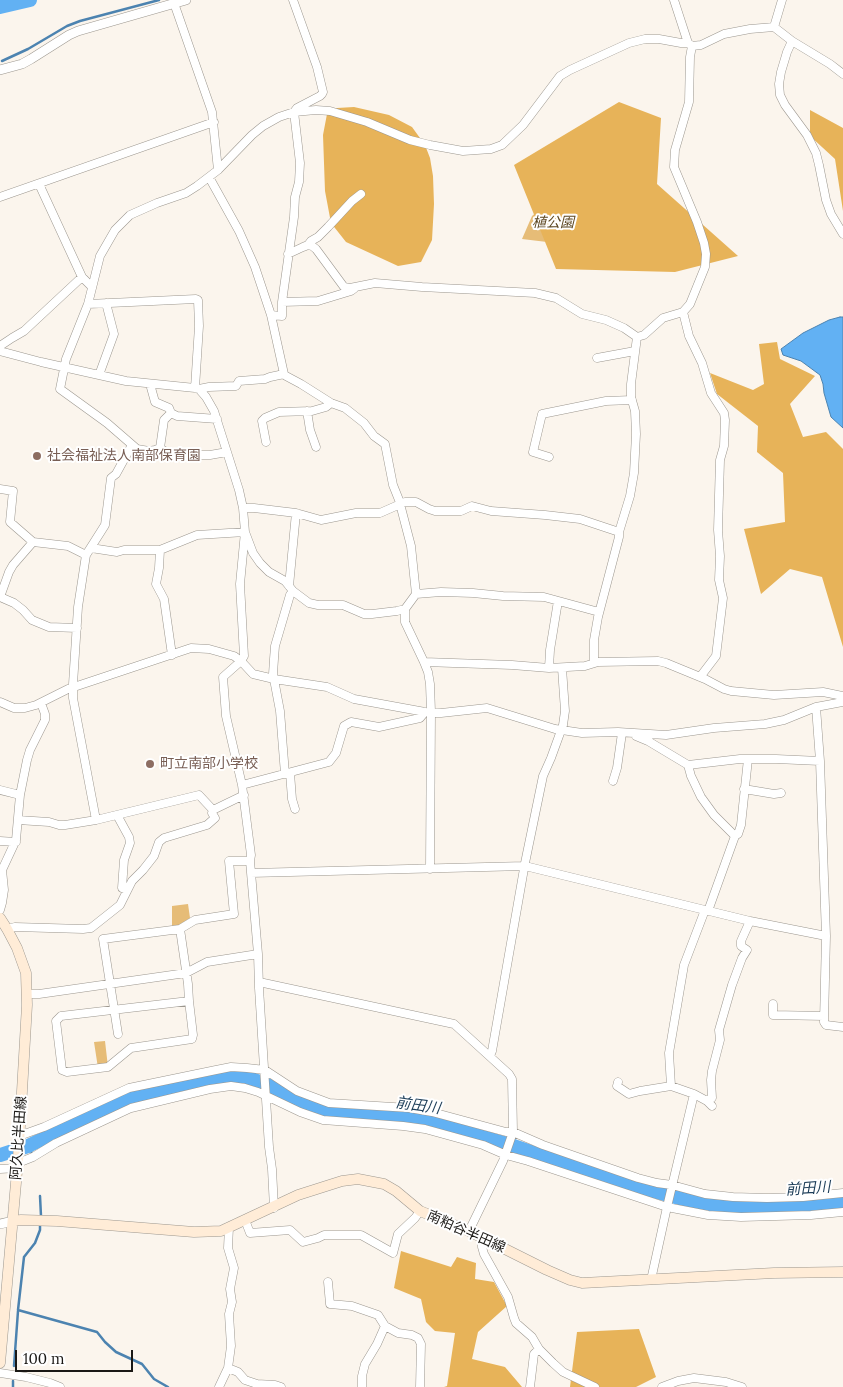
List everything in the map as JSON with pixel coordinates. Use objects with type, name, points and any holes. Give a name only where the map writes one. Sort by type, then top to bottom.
[{"type":"main road","name":"阿久比半田線","points":[[0,918],[8,929],[17,948],[26,973],[27,994],[13,1221],[0,1363]]},
{"type":"main road","name":"南粕谷半田線","points":[[13,1221],[56,1221],[194,1232],[221,1231],[298,1196],[342,1181],[358,1180],[384,1184],[396,1191],[420,1211],[468,1231],[547,1270],[582,1283],[774,1272],[843,1272]]},
{"type":"street","points":[[0,70],[22,64],[68,35],[186,0]]},
{"type":"street","points":[[271,316],[282,316],[282,302],[294,217],[295,196],[299,182],[300,163],[294,112],[297,108],[322,94],[323,88],[292,0]]},
{"type":"street","points":[[637,337],[644,335],[663,318],[683,312],[690,304],[700,282],[706,260],[704,244],[697,222],[674,167],[675,150],[689,102],[690,44],[674,0]]},
{"type":"street","points":[[774,27],[782,0]]},
{"type":"street","points":[[174,3],[212,112],[218,170]]},
{"type":"street","points":[[160,448],[143,451],[137,449],[60,388],[66,359],[88,304],[100,256],[115,230],[130,215],[186,193],[218,170],[263,126],[279,117],[294,112],[330,111],[367,122],[410,140],[430,145],[463,151],[491,150],[502,145],[518,130],[560,76],[629,43],[659,38],[701,45],[724,34],[774,27],[843,74]]},
{"type":"street","points":[[792,41],[781,72],[780,95],[807,135],[816,153],[826,200],[831,214],[843,234]]},
{"type":"street","points":[[0,197],[214,122]]},
{"type":"street","points":[[209,177],[239,231],[255,267],[271,316],[284,374],[331,403],[345,408],[357,416],[374,436],[385,444],[393,485],[411,546],[416,594],[405,609],[372,614],[364,614],[343,604],[318,605],[309,603],[260,563],[253,553],[245,532]]},
{"type":"street","points":[[39,184],[82,277],[92,287]]},
{"type":"street","points":[[288,254],[308,245],[318,237],[361,194]]},
{"type":"street","points":[[308,245],[316,249],[344,287],[355,288],[375,283],[535,292],[556,298],[582,314],[606,320],[624,328],[637,337]]},
{"type":"street","points":[[0,346],[24,331],[82,277]]},
{"type":"street","points":[[282,302],[318,301],[351,291],[355,288]]},
{"type":"street","points":[[88,304],[198,300],[197,389]]},
{"type":"street","points":[[99,376],[114,334],[106,303]]},
{"type":"street","points":[[683,312],[689,336],[702,363],[712,393],[724,413],[725,420],[724,446],[720,460],[718,530],[719,580],[723,598],[716,656],[700,677]]},
{"type":"street","points":[[594,663],[594,640],[599,612],[630,496],[636,434],[631,384],[637,337]]},
{"type":"street","points":[[0,351],[99,376],[197,389],[236,386],[239,381],[265,379],[284,374]]},
{"type":"street","points":[[597,358],[635,351]]},
{"type":"street","points":[[150,384],[155,402],[169,408],[171,413],[177,416],[216,420]]},
{"type":"street","points":[[197,389],[206,396],[211,404],[243,508],[245,532],[240,584],[244,656],[223,677],[226,716],[244,795],[251,856],[274,1208]]},
{"type":"street","points":[[549,457],[533,452],[542,414],[606,401],[632,400]]},
{"type":"street","points":[[266,442],[262,421],[265,418],[279,412],[312,411],[326,407],[331,403]]},
{"type":"street","points":[[307,411],[310,430],[316,447]]},
{"type":"street","points":[[160,448],[164,420],[171,413]]},
{"type":"street","points":[[96,820],[73,698],[78,607],[89,551],[105,524],[111,478],[116,474],[132,445]]},
{"type":"street","points":[[160,448],[173,455],[182,456],[227,452]]},
{"type":"street","points":[[0,489],[13,491],[10,522],[33,542],[68,546],[89,551],[160,550],[197,535],[245,532]]},
{"type":"street","points":[[243,508],[296,513],[321,520],[356,513],[380,512],[405,502],[416,502],[428,509],[447,512],[461,511],[472,506],[491,511],[580,519],[619,532]]},
{"type":"street","points":[[295,808],[287,774],[274,679],[274,659],[275,646],[290,595],[296,513]]},
{"type":"street","points":[[33,542],[13,565],[0,597],[14,603],[32,620],[49,627],[77,628]]},
{"type":"street","points":[[160,550],[156,584],[164,599],[172,655]]},
{"type":"street","points":[[416,594],[441,592],[544,597],[599,612]]},
{"type":"street","points":[[549,668],[558,600]]},
{"type":"street","points":[[405,609],[406,622],[428,672],[430,684],[428,712],[430,869]]},
{"type":"street","points":[[0,702],[14,708],[25,708],[41,703],[73,688],[191,648],[209,648],[234,656],[254,674],[327,687],[354,699],[441,713],[487,708],[561,730],[582,733],[666,735],[714,728],[765,724],[784,720],[816,707],[843,702]]},
{"type":"street","points":[[424,662],[562,668],[585,666],[598,662],[658,661],[700,677],[724,689],[759,695],[823,692],[843,696]]},
{"type":"street","points":[[490,1056],[524,866],[543,776],[563,725],[565,711],[562,668]]},
{"type":"street","points":[[0,910],[4,890],[2,870],[16,842],[20,795],[27,760],[45,720],[41,703]]},
{"type":"street","points":[[816,707],[820,761],[826,936],[824,1022],[826,1025],[843,1027]]},
{"type":"street","points":[[242,785],[329,762],[336,753],[344,726],[351,722],[379,727],[420,718],[428,712]]},
{"type":"street","points":[[626,733],[643,738],[688,765],[748,759],[820,761]]},
{"type":"street","points":[[613,781],[626,733]]},
{"type":"street","points":[[671,1086],[669,1053],[684,965],[741,825],[748,759]]},
{"type":"street","points":[[688,765],[701,797],[714,815],[735,836]]},
{"type":"street","points":[[0,790],[20,795]]},
{"type":"street","points":[[744,790],[774,794],[782,793]]},
{"type":"street","points":[[8,929],[15,927],[91,928],[120,905],[132,881],[154,856],[160,842],[164,838],[207,825],[215,818],[212,813],[213,810],[199,795],[96,820],[65,825],[18,820]]},
{"type":"street","points":[[213,810],[244,795]]},
{"type":"street","points":[[117,815],[130,837],[130,843],[124,860],[122,888],[127,890]]},
{"type":"street","points":[[0,841],[16,842]]},
{"type":"street","points":[[118,1034],[103,939],[180,928],[195,920],[234,914],[229,862],[250,861]]},
{"type":"street","points":[[252,873],[524,866],[750,921],[826,936]]},
{"type":"street","points":[[618,1082],[617,1086],[629,1094],[671,1086],[694,1094],[709,1103],[712,1098],[712,1071],[720,1040],[719,1030],[732,985],[747,950],[741,946],[741,941],[750,921]]},
{"type":"street","points":[[180,928],[188,984],[192,1040],[131,1048],[108,1067],[67,1072],[62,1070],[56,1021],[61,1016],[189,1001]]},
{"type":"street","points":[[27,994],[39,994],[186,973],[208,962],[258,954]]},
{"type":"street","points":[[259,982],[454,1024],[509,1074],[512,1079],[512,1134],[506,1155],[468,1231]]},
{"type":"street","points":[[773,1004],[772,1015],[824,1016]]},
{"type":"street","points":[[19,1138],[129,1088],[231,1067],[265,1072],[297,1091],[329,1102],[409,1108],[432,1112],[506,1132],[638,1178],[705,1194],[767,1198],[843,1193]]},
{"type":"street","points":[[0,1169],[33,1157],[56,1144],[142,1104],[231,1086],[245,1088],[323,1120],[426,1129],[483,1145],[506,1155],[668,1205],[708,1215],[741,1217],[843,1212]]},
{"type":"street","points":[[651,1280],[694,1094]]},
{"type":"street","points":[[245,1220],[250,1233],[290,1230],[303,1242],[324,1235],[361,1235],[393,1253],[398,1234],[420,1211]]},
{"type":"street","points":[[0,1224],[13,1221]]},
{"type":"street","points":[[219,1387],[228,1368],[231,1346],[229,1314],[232,1302],[230,1289],[234,1268],[228,1248],[229,1227]]},
{"type":"street","points":[[483,1240],[484,1254],[508,1297],[514,1318],[520,1327],[532,1337],[539,1349],[553,1364],[563,1372],[595,1387]]},
{"type":"street","points":[[328,1282],[330,1304],[352,1306],[378,1315],[385,1326],[398,1333],[418,1338],[421,1344],[420,1387]]},
{"type":"street","points":[[362,1387],[365,1364],[385,1326]]},
{"type":"street","points":[[530,1387],[534,1354],[539,1349]]},
{"type":"street","points":[[228,1368],[238,1372],[245,1380],[257,1384],[281,1387]]},
{"type":"street","points":[[0,1374],[26,1377],[60,1387]]},
{"type":"street","points":[[662,1387],[694,1378],[726,1382],[742,1387]]},
{"type":"green space","name":"植公園","points":[[619,102],[661,118],[657,184],[738,256],[675,272],[556,269],[514,165]]},
{"type":"green space","points":[[354,107],[389,115],[412,127],[425,145],[430,158],[433,176],[434,204],[432,240],[421,262],[398,266],[346,242],[331,223],[325,191],[323,135],[327,114],[337,108]]},
{"type":"green space","points":[[810,110],[843,128],[843,211],[835,159],[810,136]]},
{"type":"green space","name":"植公園","points":[[547,203],[572,245],[522,239],[532,216]]},
{"type":"green space","points":[[777,342],[780,359],[815,376],[790,404],[803,437],[826,432],[843,449],[843,647],[822,577],[790,569],[761,594],[744,529],[785,522],[783,473],[757,452],[758,426],[717,394],[710,373],[753,390],[764,384],[759,344]]},
{"type":"green space","points":[[188,904],[190,918],[179,925],[172,926],[172,906]]},
{"type":"green space","points":[[105,1041],[108,1067],[98,1068],[94,1042]]},
{"type":"green space","points":[[401,1251],[451,1267],[457,1257],[476,1263],[475,1279],[494,1282],[507,1306],[478,1332],[472,1359],[505,1367],[522,1387],[444,1387],[447,1386],[455,1333],[435,1331],[426,1322],[421,1299],[394,1288]]},
{"type":"green space","points":[[639,1329],[656,1377],[636,1387],[570,1387],[577,1332]]},
{"type":"water","points":[[843,317],[843,428],[831,417],[820,375],[801,361],[783,355],[781,349],[803,333],[829,320]]},
{"type":"waterway","points":[[0,7],[30,0]]},
{"type":"waterway","points":[[2,61],[28,49],[67,26],[159,0]]},
{"type":"waterway","name":"前田川","points":[[0,1155],[28,1146],[115,1104],[147,1093],[226,1077],[244,1076],[270,1086],[300,1103],[332,1113],[406,1117],[428,1121],[514,1146],[619,1182],[683,1199],[721,1206],[768,1208],[843,1203]]},
{"type":"waterway","points":[[28,1146],[32,1153]]},
{"type":"waterway","points":[[40,1196],[41,1216]]},
{"type":"waterway","points":[[40,1224],[40,1230],[35,1243],[24,1257],[18,1310],[97,1332],[116,1352],[142,1364],[154,1379],[168,1387]]},
{"type":"waterway","points":[[14,1366],[18,1311]]},
{"type":"waterway","points":[[13,1381],[13,1387]]},
{"type":"place","name":"社会福祉法人南部保育園","points":[[37,456]]},
{"type":"place","name":"町立南部小学校","points":[[150,764]]}]
